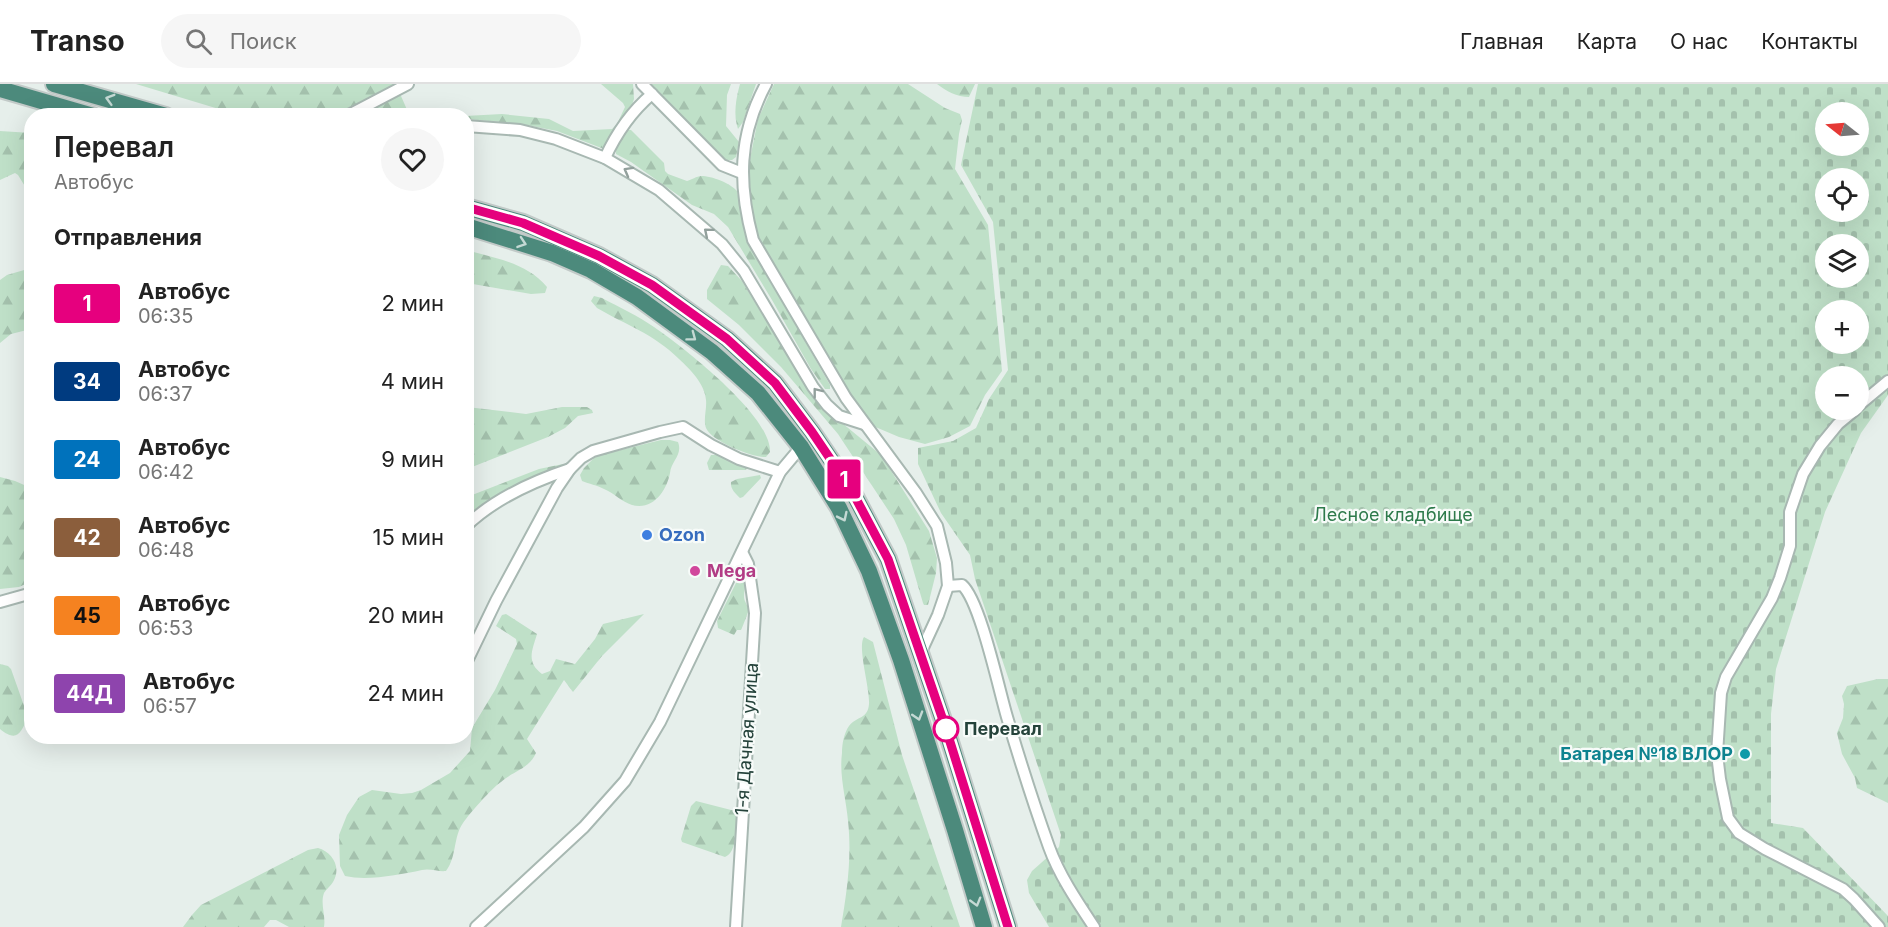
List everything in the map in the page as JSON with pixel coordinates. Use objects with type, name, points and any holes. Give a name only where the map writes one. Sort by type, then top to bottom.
[{"type":"highway","points":[[54,84],[138,108]]},
{"type":"highway","points":[[0,89],[65,108]]},
{"type":"highway","points":[[474,209],[523,223],[599,256],[652,285],[727,339],[775,383],[812,432],[852,491],[888,559],[946,729],[1008,927]]},
{"type":"highway","points":[[474,228],[515,240],[591,270],[636,297],[712,352],[758,393],[801,447],[839,508],[869,571],[901,660],[984,927]]},
{"type":"street","points":[[362,108],[408,84]]},
{"type":"street","points":[[642,84],[722,165],[742,173]]},
{"type":"street","points":[[766,84],[750,124],[742,173],[746,213],[753,240],[846,398],[916,493],[937,526],[946,562],[948,586],[920,654]]},
{"type":"street","points":[[605,158],[623,127],[644,100],[652,94]]},
{"type":"street","points":[[474,127],[520,130],[556,139],[605,158],[659,190],[722,244],[744,271],[813,387],[827,405],[839,416],[864,424]]},
{"type":"street","points":[[1869,397],[1888,381]]},
{"type":"street","points":[[1843,420],[1820,446],[1803,474],[1790,512],[1790,546],[1780,579],[1772,598],[1726,677],[1721,693],[1717,754],[1728,818],[1739,833],[1843,889],[1879,927]]},
{"type":"street","points":[[474,646],[557,488],[570,469],[581,458],[593,451],[660,432],[683,428],[739,459],[780,472]]},
{"type":"street","points":[[476,927],[584,827],[626,781],[660,722],[780,472],[801,447]]},
{"type":"street","points":[[474,520],[506,497],[570,469]]},
{"type":"street","name":"1-я Дачная улица","points":[[736,927],[755,613],[748,564],[742,552]]},
{"type":"street","points":[[948,586],[962,585],[971,597],[1050,850],[1094,927]]},
{"type":"street","points":[[0,602],[24,595]]},
{"type":"green space","points":[[136,84],[395,84],[348,108],[216,108]]},
{"type":"green space","points":[[601,84],[633,84],[634,99],[631,108],[604,149],[557,131],[521,124],[474,120],[474,116],[502,114],[549,119],[573,131],[612,129],[625,107]]},
{"type":"green space","points":[[649,84],[731,84],[727,95],[726,126],[739,142],[736,157],[726,160],[720,155]]},
{"type":"green space","points":[[740,84],[756,84],[743,122],[738,129],[736,106]]},
{"type":"green space","points":[[774,84],[908,84],[945,108],[960,114],[962,120],[955,169],[988,225],[1002,371],[985,395],[970,426],[949,437],[925,444],[899,437],[866,423],[760,241],[747,174],[758,119]]},
{"type":"green space","points":[[937,84],[975,84],[969,97],[952,93]]},
{"type":"green space","name":"Лесное кладбище","points":[[978,84],[1888,84],[1888,395],[1861,433],[1825,512],[1776,669],[1771,714],[1771,823],[1803,828],[1888,916],[1888,927],[1049,927],[1029,893],[1027,880],[1032,871],[1059,847],[1061,835],[975,579],[970,555],[941,513],[918,464],[918,448],[953,441],[976,428],[989,399],[1008,370],[993,222],[961,165]]},
{"type":"green space","points":[[401,96],[406,108],[370,108]]},
{"type":"green space","points":[[626,130],[631,130],[664,163],[668,174],[687,181],[699,176],[710,177],[737,191],[746,238],[830,385],[830,389],[825,389],[811,369],[728,227],[714,214],[692,205],[616,154]]},
{"type":"green space","points":[[0,131],[24,133],[24,185],[15,173],[0,180]]},
{"type":"green space","points":[[474,252],[520,267],[530,272],[547,287],[545,293],[531,294],[474,284]]},
{"type":"green space","points":[[721,265],[728,266],[742,281],[819,404],[881,455],[929,531],[937,558],[936,573],[928,605],[923,603],[906,545],[894,519],[838,434],[781,367],[739,325],[707,299],[707,290]]},
{"type":"green space","points":[[24,270],[24,331],[11,334],[0,343],[0,280],[7,275]]},
{"type":"green space","points":[[594,296],[635,315],[654,327],[724,384],[757,420],[767,437],[770,452],[766,457],[733,448],[709,433],[705,425],[705,394],[692,372],[660,343],[597,308],[591,301]]},
{"type":"green space","points":[[562,407],[587,407],[592,410],[593,413],[578,416],[565,428],[474,466],[474,408],[526,414]]},
{"type":"green space","points":[[661,440],[678,442],[679,451],[666,486],[658,498],[652,502],[640,506],[632,505],[601,488],[582,481],[580,475],[596,456]]},
{"type":"green space","points":[[711,455],[719,455],[746,466],[747,469],[709,470],[707,463]]},
{"type":"green space","points":[[563,464],[561,468],[474,515],[474,494],[539,469]]},
{"type":"green space","points":[[760,475],[761,478],[743,497],[740,498],[732,489],[731,482],[737,479]]},
{"type":"green space","points":[[0,477],[24,485],[24,585],[0,589]]},
{"type":"green space","points":[[738,579],[744,582],[744,599],[749,610],[741,630],[737,630],[734,635],[718,628],[717,621]]},
{"type":"green space","points":[[506,614],[537,634],[532,651],[532,661],[542,674],[550,671],[556,659],[575,664],[595,639],[603,624],[644,614],[602,656],[573,692],[564,680],[527,739],[536,753],[533,758],[497,785],[466,819],[458,834],[452,860],[446,871],[425,870],[373,878],[345,876],[340,866],[339,835],[347,815],[359,797],[372,790],[401,794],[421,790],[450,773],[470,751],[471,744],[474,744],[474,725],[495,690],[517,644],[516,639],[496,626],[502,615]]},
{"type":"green space","points":[[864,637],[873,642],[902,755],[960,927],[841,927],[849,861],[848,821],[841,770],[842,750],[849,726],[867,712],[869,704],[862,649]]},
{"type":"green space","points":[[0,664],[11,669],[24,706],[24,726],[21,732],[14,736],[0,729]]},
{"type":"green space","points":[[1888,679],[1888,803],[1857,788],[1855,778],[1842,754],[1837,733],[1843,718],[1842,696],[1847,686]]},
{"type":"green space","points":[[696,801],[735,811],[737,815],[734,845],[725,857],[682,842],[691,806]]},
{"type":"green space","points":[[318,848],[328,853],[336,866],[336,876],[323,897],[324,927],[289,927],[276,920],[270,920],[264,927],[183,927],[201,905],[308,850]]},
{"type":"bus line","name":"1","points":[[474,209],[523,223],[599,256],[652,285],[727,339],[775,383],[812,432],[852,491],[888,559],[946,729],[1008,927]]},
{"type":"place","name":"Ozon","points":[[647,535]]},
{"type":"place","name":"Mega","points":[[695,571]]},
{"type":"place","name":"Перевал","points":[[946,729]]},
{"type":"place","name":"Батарея №18 ВЛОР","points":[[1745,754]]}]
